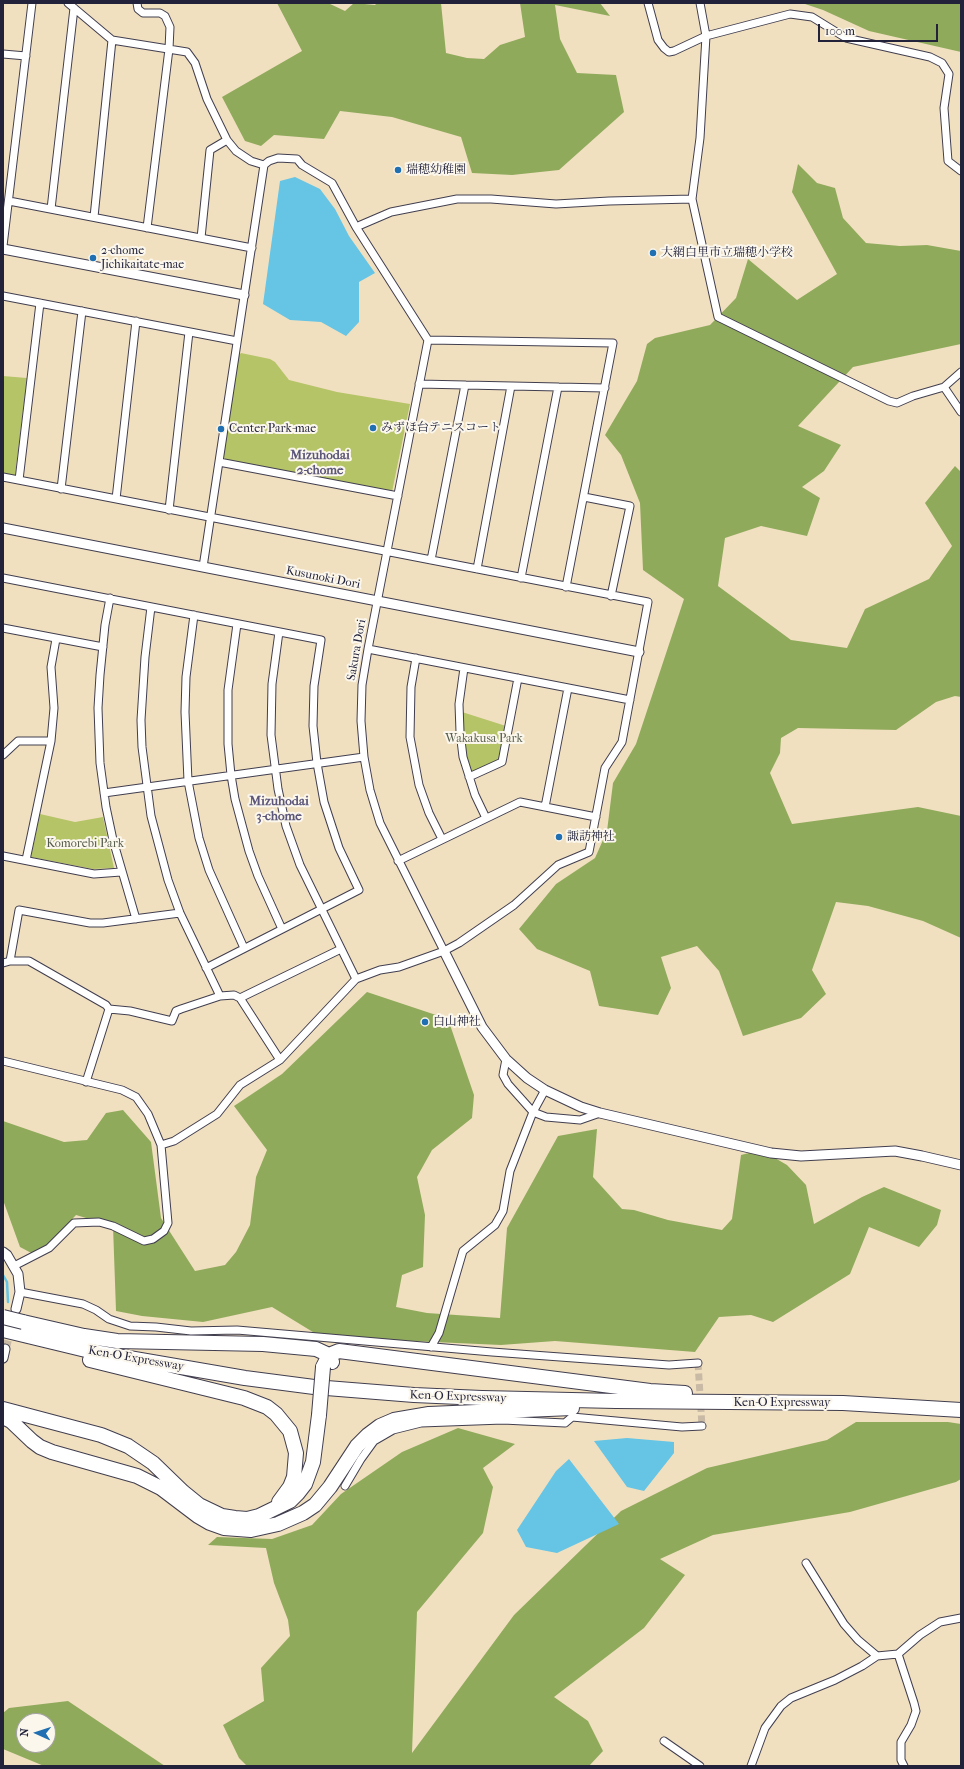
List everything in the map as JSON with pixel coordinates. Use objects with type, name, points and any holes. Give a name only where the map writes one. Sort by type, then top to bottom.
[{"type":"highway","points":[[3,1317],[84,1336],[117,1341],[263,1344],[316,1349],[328,1363]]},
{"type":"highway","name":"Ken-O Expressway","points":[[3,1330],[94,1352],[245,1378],[314,1387],[414,1395],[482,1398],[843,1403],[961,1410]]},
{"type":"highway","points":[[4,1345],[41,1349],[244,1398],[267,1407],[276,1414],[290,1431],[296,1453],[296,1465],[290,1488],[269,1512]]},
{"type":"highway","name":"Ken-O Expressway","points":[[4,1345],[243,1384],[314,1392],[428,1401],[616,1406],[918,1407]]},
{"type":"highway","points":[[278,1524],[298,1508],[311,1492],[316,1481],[323,1458],[324,1415],[328,1363],[339,1351],[650,1391],[791,1398],[843,1403]]},
{"type":"highway","points":[[3,1417],[11,1420],[40,1447],[52,1452],[137,1476],[161,1488],[198,1516],[210,1523],[224,1528],[251,1530],[278,1524],[315,1505],[330,1487],[357,1446],[380,1426],[394,1420],[429,1414],[526,1412],[616,1406]]},
{"type":"highway","points":[[3,1409],[101,1435],[128,1446],[153,1464],[199,1505],[222,1516],[247,1519],[269,1512],[290,1501],[305,1484],[313,1462],[324,1415]]},
{"type":"street","points":[[3,246],[32,3]]},
{"type":"street","points":[[137,3],[138,9],[143,13],[160,13],[165,16],[170,27],[169,49],[147,228]]},
{"type":"street","points":[[648,3],[658,40],[669,52],[706,36],[790,14],[812,17],[846,38],[930,57],[942,63],[949,74],[944,108],[948,161],[961,171]]},
{"type":"street","points":[[700,3],[706,36],[700,138],[692,199],[718,317],[889,401],[898,403],[913,396],[944,387],[961,372]]},
{"type":"street","points":[[71,5],[112,40],[187,52],[195,63],[207,99],[227,140],[236,151],[251,161],[264,165]]},
{"type":"street","points":[[51,209],[71,5]]},
{"type":"street","points":[[94,217],[112,40]]},
{"type":"street","points":[[3,54],[26,56]]},
{"type":"street","points":[[201,238],[210,150],[227,140]]},
{"type":"street","points":[[203,567],[264,165],[269,161],[278,158],[297,160],[302,165],[332,183],[356,227],[428,340],[613,343],[566,587]]},
{"type":"street","points":[[356,227],[391,212],[457,199],[491,199],[556,204],[692,199]]},
{"type":"street","points":[[9,201],[252,248]]},
{"type":"street","points":[[3,249],[244,295]]},
{"type":"street","points":[[3,296],[237,341]]},
{"type":"street","points":[[19,480],[40,303]]},
{"type":"street","points":[[61,489],[82,311]]},
{"type":"street","points":[[116,499],[136,321]]},
{"type":"street","points":[[169,510],[189,332]]},
{"type":"street","name":"Sakura Dori","points":[[428,340],[368,648],[362,684],[361,721],[364,757],[370,790],[380,823],[444,951]]},
{"type":"street","points":[[420,384],[605,388]]},
{"type":"street","points":[[431,560],[465,385]]},
{"type":"street","points":[[477,569],[511,386]]},
{"type":"street","points":[[520,578],[558,387]]},
{"type":"street","points":[[944,387],[961,412]]},
{"type":"street","points":[[219,462],[398,496]]},
{"type":"street","points":[[3,477],[648,602],[622,742],[605,768],[589,852],[558,865],[514,905],[459,943],[444,951],[399,967],[380,970],[356,979],[280,1060],[240,1085],[217,1114],[174,1142],[161,1145]]},
{"type":"street","points":[[584,497],[630,506],[611,596]]},
{"type":"street","name":"Kusunoki Dori","points":[[3,528],[639,652]]},
{"type":"street","points":[[3,578],[321,640],[314,686],[313,726],[317,764],[324,802],[339,848],[359,890],[206,968]]},
{"type":"street","points":[[110,598],[105,625],[98,708],[100,762],[113,840],[121,872],[136,919]]},
{"type":"street","points":[[151,607],[144,657],[141,720],[146,787],[158,846],[180,913],[220,996]]},
{"type":"street","points":[[194,615],[188,648],[185,691],[188,781],[199,838],[209,870],[244,948]]},
{"type":"street","points":[[237,624],[228,690],[228,744],[235,799],[249,851],[258,876],[282,929]]},
{"type":"street","points":[[3,628],[103,647]]},
{"type":"street","points":[[279,632],[272,684],[271,735],[274,769],[286,826],[300,865],[356,979]]},
{"type":"street","points":[[26,860],[51,741],[54,708],[51,667],[56,639]]},
{"type":"street","points":[[368,648],[630,700]]},
{"type":"street","points":[[416,658],[411,687],[410,737],[419,785],[429,813],[442,839]]},
{"type":"street","points":[[464,668],[459,704],[463,757],[475,796],[486,818]]},
{"type":"street","points":[[469,778],[502,762],[518,678]]},
{"type":"street","points":[[545,807],[568,688]]},
{"type":"street","points":[[3,755],[18,741],[51,741]]},
{"type":"street","points":[[104,793],[364,757]]},
{"type":"street","points":[[398,861],[520,802],[596,817]]},
{"type":"street","points":[[3,856],[94,874],[121,872]]},
{"type":"street","points":[[180,913],[103,923],[90,923],[19,910],[6,962],[29,961],[106,1005],[109,1009],[130,1011],[172,1021],[176,1011],[220,996],[234,995],[240,998],[280,1060]]},
{"type":"street","points":[[240,998],[341,949]]},
{"type":"street","points":[[444,951],[482,1027],[506,1060],[527,1078],[545,1090],[580,1107],[600,1113],[771,1152],[801,1156],[895,1151],[961,1166]]},
{"type":"street","points":[[86,1082],[109,1009]]},
{"type":"street","points":[[506,1060],[503,1075],[508,1084],[533,1112],[546,1118],[580,1120],[600,1113]]},
{"type":"street","points":[[3,1061],[122,1090],[136,1097],[148,1114],[161,1145],[168,1223],[164,1231],[153,1239],[144,1241],[113,1226],[99,1222],[74,1223],[49,1248],[14,1266]]},
{"type":"street","points":[[431,1347],[439,1333],[463,1251],[495,1225],[503,1211],[510,1171],[533,1112],[545,1090]]},
{"type":"street","points":[[3,1252],[14,1266],[18,1274],[20,1292],[16,1309]]},
{"type":"street","points":[[20,1292],[83,1304],[96,1310],[109,1319],[130,1326],[191,1331],[237,1330],[431,1347],[670,1365],[698,1363]]},
{"type":"street","points":[[345,1486],[374,1441],[393,1430],[421,1423],[503,1420],[565,1423],[572,1417],[682,1427],[702,1426]]},
{"type":"street","points":[[806,1563],[844,1624],[858,1640],[876,1656]]},
{"type":"street","points":[[750,1766],[765,1728],[781,1706],[791,1698],[835,1680],[862,1666],[876,1656],[898,1654],[920,1635],[940,1622],[961,1618]]},
{"type":"street","points":[[898,1654],[916,1711],[911,1726],[901,1742],[901,1760],[904,1766]]},
{"type":"street","points":[[664,1741],[700,1766]]},
{"type":"green space","points":[[277,3],[328,3],[345,11],[354,3],[375,5],[377,3],[441,3],[446,53],[467,58],[484,59],[500,45],[525,37],[520,3],[600,3],[610,16],[555,5],[560,39],[577,73],[616,75],[624,112],[559,170],[512,175],[472,173],[461,137],[392,117],[340,111],[324,139],[274,135],[261,146],[245,141],[222,97],[302,51]]},
{"type":"green space","points":[[805,3],[961,3],[961,52],[869,31]]},
{"type":"green space","points":[[798,164],[817,183],[835,188],[843,218],[866,243],[900,246],[927,245],[961,251],[961,344],[853,367],[798,426],[841,445],[824,471],[802,487],[820,498],[807,536],[761,526],[725,538],[718,586],[791,640],[847,648],[865,609],[929,579],[952,546],[925,503],[955,466],[961,472],[961,697],[955,696],[936,702],[896,730],[798,728],[781,738],[780,753],[770,773],[792,824],[918,807],[961,816],[961,938],[923,921],[868,906],[836,902],[812,970],[826,994],[801,1018],[743,1036],[719,971],[697,946],[661,957],[671,988],[658,1015],[599,1006],[590,971],[537,949],[519,929],[556,884],[595,858],[607,831],[613,783],[636,744],[684,599],[643,570],[640,503],[621,455],[605,435],[637,381],[647,344],[655,338],[710,325],[736,298],[748,259],[797,300],[837,274],[792,192]]},
{"type":"green space","points":[[241,353],[270,359],[275,362],[289,380],[337,392],[410,404],[392,492],[226,460],[223,456],[238,356]]},
{"type":"green space","points":[[3,376],[27,378],[15,476],[3,473]]},
{"type":"green space","name":"Wakakusa Park","points":[[462,712],[506,726],[500,760],[471,773],[466,757]]},
{"type":"green space","name":"Komorebi Park","points":[[40,814],[75,822],[103,817],[114,868],[93,869],[31,857]]},
{"type":"green space","points":[[367,992],[448,1019],[474,1095],[472,1118],[432,1150],[417,1177],[425,1215],[423,1267],[402,1275],[396,1307],[427,1313],[500,1318],[507,1228],[558,1136],[597,1129],[593,1177],[622,1209],[634,1210],[668,1220],[722,1230],[732,1219],[741,1155],[761,1150],[787,1165],[806,1185],[814,1224],[862,1197],[884,1187],[941,1210],[937,1225],[919,1247],[869,1227],[850,1274],[773,1322],[751,1315],[719,1317],[695,1352],[555,1341],[501,1345],[321,1337],[272,1307],[203,1322],[142,1316],[116,1311],[113,1226],[76,1215],[37,1256],[20,1247],[3,1200],[3,1121],[64,1142],[87,1140],[106,1113],[123,1110],[151,1142],[161,1218],[195,1271],[225,1265],[236,1252],[250,1225],[256,1177],[267,1150],[234,1106],[282,1074]]},
{"type":"green space","points":[[856,1422],[948,1422],[961,1424],[961,1479],[956,1482],[850,1512],[713,1535],[660,1559],[685,1575],[644,1628],[554,1697],[588,1721],[603,1751],[589,1766],[247,1766],[239,1758],[223,1725],[264,1701],[261,1668],[290,1636],[288,1620],[274,1583],[266,1548],[208,1545],[217,1537],[272,1539],[312,1525],[341,1494],[402,1452],[458,1428],[515,1444],[483,1468],[493,1487],[483,1533],[417,1612],[412,1753],[514,1615],[621,1511],[707,1468],[827,1440]]},
{"type":"green space","points":[[68,1701],[165,1766],[44,1766],[3,1749],[3,1713],[9,1708]]},
{"type":"water","points":[[295,177],[320,189],[335,209],[349,236],[375,273],[359,282],[359,322],[346,336],[321,322],[290,320],[263,304],[280,181]]},
{"type":"water","points":[[627,1438],[674,1442],[674,1453],[644,1491],[627,1487],[594,1441]]},
{"type":"water","points":[[569,1459],[619,1524],[557,1553],[526,1547],[517,1530],[556,1471]]},
{"type":"waterway","points":[[3,1275],[7,1282],[8,1302]]},
{"type":"tunnel","points":[[5,1349],[11,1327]]},
{"type":"tunnel","points":[[698,1363],[702,1426]]},
{"type":"place","name":"瑞穂幼稚園","points":[[398,170]]},
{"type":"place","name":"大網白里市立瑞穂小学校","points":[[653,253]]},
{"type":"place","name":"2-chome Jichikaitate-mae","points":[[93,258]]},
{"type":"place","name":"みずほ台テニスコート","points":[[373,428]]},
{"type":"place","name":"Center Park-mae","points":[[221,429]]},
{"type":"place","name":"諏訪神社","points":[[559,837]]},
{"type":"place","name":"白山神社","points":[[425,1022]]},
{"type":"district","name":"Mizuhodai 2-chome","points":[[320,464]]},
{"type":"district","name":"Mizuhodai 3-chome","points":[[279,810]]}]
